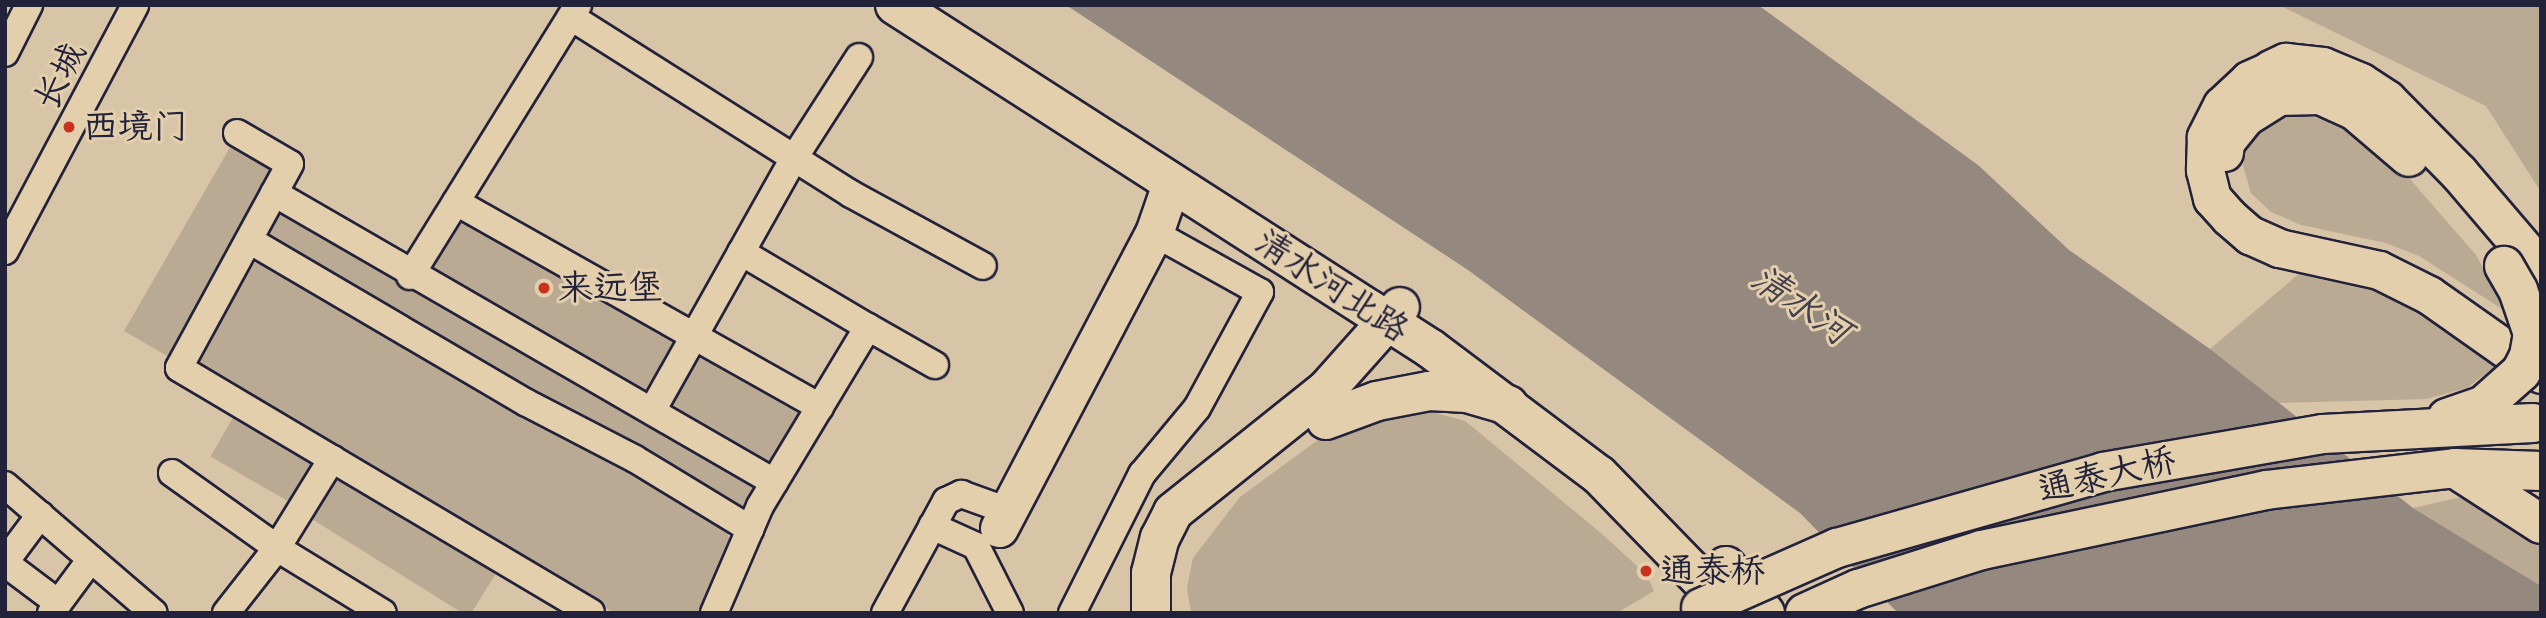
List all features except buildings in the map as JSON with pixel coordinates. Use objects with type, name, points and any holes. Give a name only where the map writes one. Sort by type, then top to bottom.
[{"type":"main road","name":"清水河北路","points":[[895,5],[1171,184],[1404,320],[1636,508],[1702,612]]},
{"type":"main road","name":"清水河北路","points":[[934,5],[1632,472],[1678,514],[1765,613]]},
{"type":"main road","points":[[2402,429],[2465,415],[2484,405],[2521,372],[2533,334],[2518,290],[2523,262],[2379,128],[2354,110],[2320,95],[2274,83],[2249,80],[2222,105],[2206,136],[2205,170],[2212,198],[2229,217],[2250,235],[2279,248],[2379,270],[2429,295],[2541,374]]},
{"type":"main road","points":[[2274,83],[2225,142],[2222,169],[2236,195],[2260,217],[2289,231],[2386,256],[2426,275],[2541,357]]},
{"type":"main road","points":[[1003,520],[1154,233],[1171,184]]},
{"type":"main road","points":[[1326,420],[1404,320]]},
{"type":"main road","points":[[1151,613],[1152,573],[1160,538],[1173,512],[1326,390],[1404,320]]},
{"type":"main road","points":[[1177,613],[1177,563],[1196,524],[1215,501],[1326,420],[1377,401],[1429,391],[1467,393],[1508,405]]},
{"type":"main road","name":"通泰大桥","points":[[1702,612],[1837,548],[2103,472],[2323,434],[2537,423]]},
{"type":"main road","points":[[2455,468],[2541,524]]},
{"type":"main road","name":"通泰大桥","points":[[1805,613],[1857,589],[1982,550],[2266,490],[2455,468],[2541,471]]},
{"type":"street","points":[[5,53],[29,5]]},
{"type":"street","name":"长城","points":[[5,251],[135,5]]},
{"type":"street","points":[[410,276],[575,11],[794,158],[983,266]]},
{"type":"street","points":[[652,411],[794,158],[859,57]]},
{"type":"street","points":[[237,133],[290,164],[179,368],[591,613]]},
{"type":"street","points":[[274,193],[410,276],[774,482]]},
{"type":"street","points":[[456,202],[820,407]]},
{"type":"street","points":[[1072,613],[1142,474],[1197,408],[1260,292],[1154,233]]},
{"type":"street","points":[[249,240],[515,396],[635,459],[750,530]]},
{"type":"street","points":[[741,252],[935,365]]},
{"type":"street","points":[[714,613],[774,482],[868,327]]},
{"type":"street","points":[[226,613],[277,548],[332,459]]},
{"type":"street","points":[[172,473],[277,548],[383,613]]},
{"type":"street","points":[[5,485],[154,613]]},
{"type":"street","points":[[885,613],[946,501],[961,494],[1003,520]]},
{"type":"street","points":[[40,515],[5,562],[55,608],[91,559]]},
{"type":"street","points":[[932,526],[976,546],[1010,613]]},
{"type":"shaded area","points":[[2279,5],[2541,5],[2541,192],[2486,106]]},
{"type":"shaded area","points":[[2294,113],[2339,123],[2376,147],[2409,178],[2476,255],[2510,314],[2419,256],[2386,243],[2301,225],[2271,212],[2251,193],[2243,166],[2249,139]]},
{"type":"shaded area","points":[[232,144],[279,171],[171,358],[124,331]]},
{"type":"shaded area","points":[[282,209],[738,471],[752,487],[753,502],[748,509],[733,509],[265,243],[263,232]]},
{"type":"shaded area","points":[[454,217],[466,217],[676,337],[679,345],[643,399],[424,266]]},
{"type":"shaded area","points":[[262,259],[726,526],[732,550],[703,613],[614,613],[202,372],[195,360],[248,267]]},
{"type":"shaded area","points":[[2300,273],[2370,285],[2437,316],[2503,360],[2467,388],[2426,399],[2279,403],[2210,349]]},
{"type":"shaded area","points":[[702,351],[802,409],[804,417],[777,465],[755,461],[670,411],[666,401],[693,352]]},
{"type":"shaded area","points":[[1418,408],[1465,421],[1601,533],[1646,574],[1654,591],[1617,613],[1191,613],[1187,588],[1193,558],[1240,497],[1337,426]]},
{"type":"shaded area","points":[[235,414],[319,462],[295,505],[210,456]]},
{"type":"shaded area","points":[[340,474],[497,572],[471,613],[462,613],[312,519]]},
{"type":"shaded area","points":[[2457,498],[2476,500],[2541,540],[2541,586],[2413,508]]},
{"type":"water","name":"清水河","points":[[1066,5],[1758,5],[1978,165],[2069,250],[2210,349],[2413,508],[2541,586],[2541,613],[1898,613],[1800,513],[1468,270]]},
{"type":"place","name":"西境门","points":[[69,127]]},
{"type":"place","name":"来远堡","points":[[544,288]]},
{"type":"place","name":"通泰桥","points":[[1646,571]]}]
